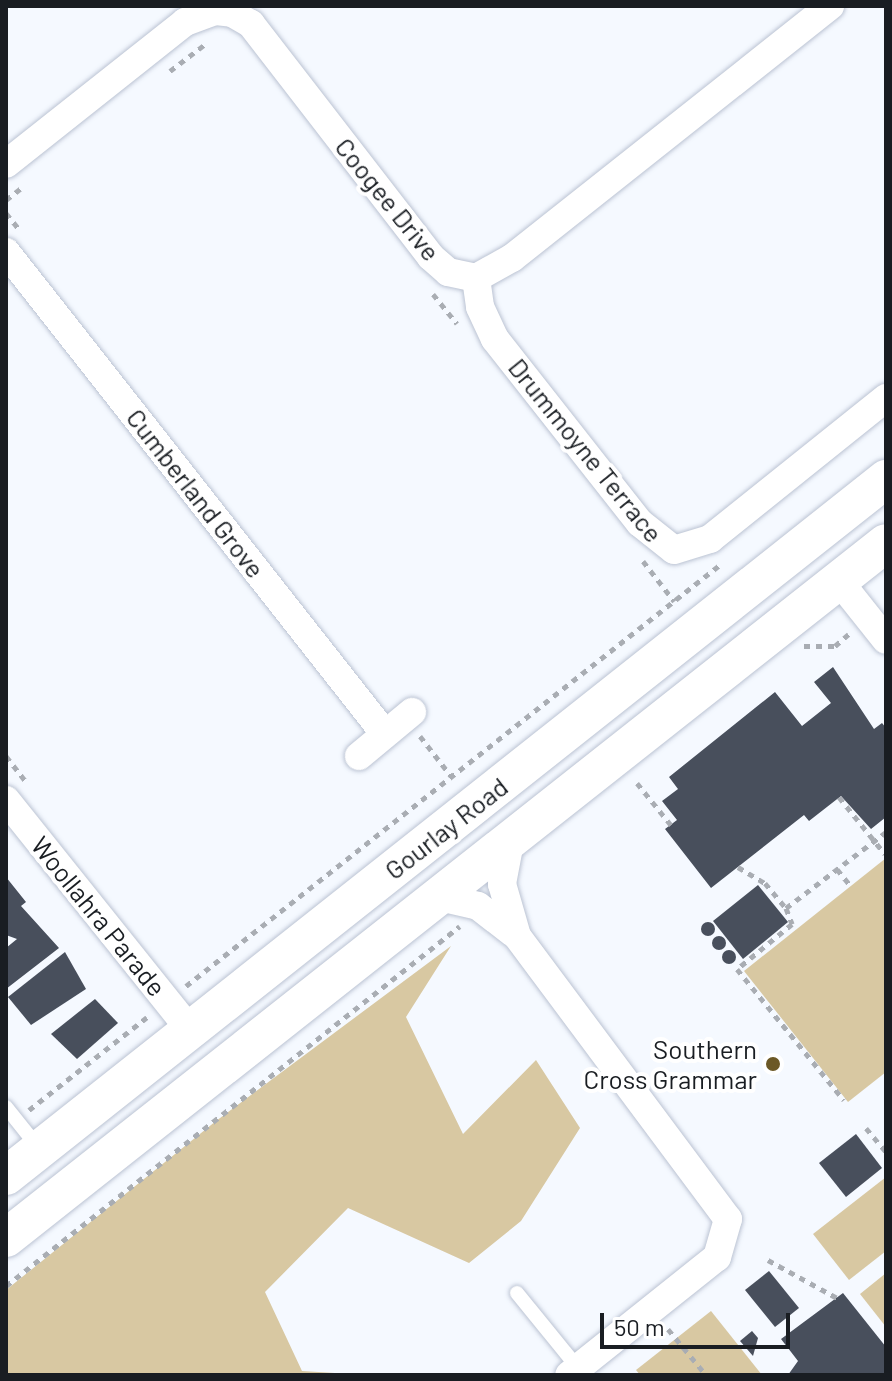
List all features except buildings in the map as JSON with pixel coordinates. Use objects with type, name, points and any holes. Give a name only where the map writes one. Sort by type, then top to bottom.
[{"type":"main road","name":"Gourlay Road","points":[[6,1176],[886,479]]},
{"type":"main road","points":[[807,541],[839,581]]},
{"type":"main road","name":"Gourlay Road","points":[[6,1238],[67,1190],[454,908],[510,842],[886,543]]},
{"type":"street","points":[[476,278],[512,258],[830,6]]},
{"type":"street","name":"Coogee Drive","points":[[6,164],[185,22],[216,8],[251,24],[431,257],[448,272],[476,278]]},
{"type":"street","name":"Cumberland Grove","points":[[6,252],[401,721]]},
{"type":"street","name":"Drummoyne Terrace","points":[[476,278],[480,307],[495,339],[640,523],[674,550],[710,539],[886,398]]},
{"type":"street","points":[[839,581],[886,640]]},
{"type":"street","points":[[359,756],[401,721]]},
{"type":"street","name":"Woollahra Parade","points":[[6,800],[191,1031]]},
{"type":"street","points":[[510,842],[502,884],[517,936]]},
{"type":"street","points":[[454,908],[478,906],[517,936],[724,1206],[728,1231],[717,1257],[573,1371]]},
{"type":"lane","points":[[6,1107],[40,1150]]},
{"type":"lane","points":[[6,1222],[67,1190]]},
{"type":"lane","points":[[517,1293],[573,1371]]},
{"type":"path","points":[[156,82],[212,42]]},
{"type":"path","points":[[6,200],[31,180]]},
{"type":"path","points":[[424,282],[462,331]]},
{"type":"path","points":[[633,548],[674,601]]},
{"type":"path","points":[[16,1120],[733,554]]},
{"type":"path","points":[[792,655],[804,646],[835,646],[868,618]]},
{"type":"path","points":[[401,721],[451,776]]},
{"type":"path","points":[[632,788],[646,774]]},
{"type":"path","points":[[637,783],[671,825]]},
{"type":"path","points":[[839,797],[885,854]]},
{"type":"path","points":[[786,908],[886,832]]},
{"type":"path","points":[[738,867],[765,883],[786,908],[792,924],[737,969],[844,1100]]},
{"type":"path","points":[[837,869],[851,886]]},
{"type":"path","points":[[6,1286],[454,908]]},
{"type":"path","points":[[866,1128],[886,1152]]},
{"type":"path","points":[[768,1260],[837,1298]]},
{"type":"path","points":[[651,1309],[706,1375]]},
{"type":"shaded area","points":[[886,858],[886,1072],[848,1102],[744,971]]},
{"type":"shaded area","points":[[451,946],[406,1017],[463,1134],[536,1060],[580,1128],[521,1221],[469,1263],[348,1208],[265,1292],[302,1371],[368,1375],[6,1375],[6,1290],[216,1121]]},
{"type":"shaded area","points":[[886,1177],[886,1251],[849,1280],[813,1234]]},
{"type":"shaded area","points":[[886,1273],[886,1327],[860,1294]]},
{"type":"shaded area","points":[[711,1311],[762,1375],[640,1375],[636,1370]]},
{"type":"place","name":"Southern Cross Grammar","points":[[773,1064]]}]
